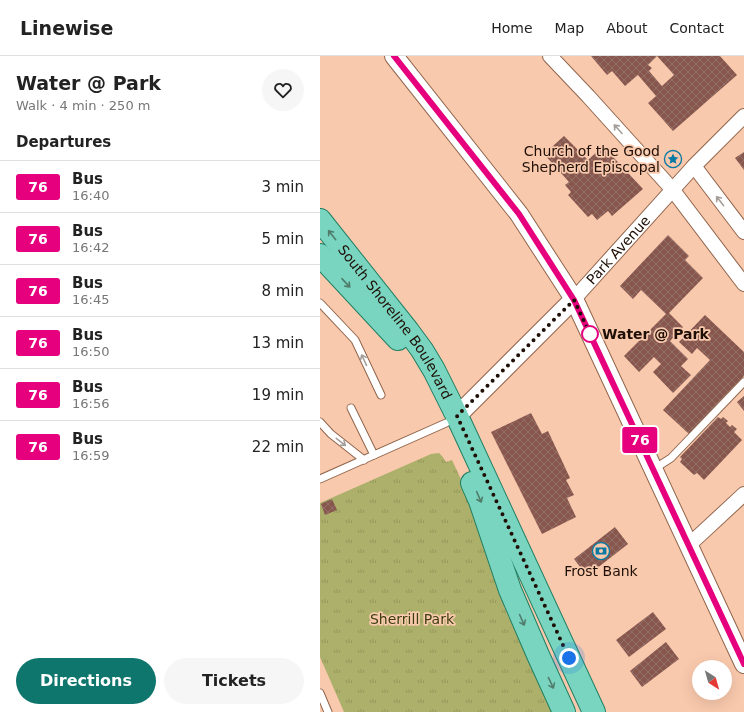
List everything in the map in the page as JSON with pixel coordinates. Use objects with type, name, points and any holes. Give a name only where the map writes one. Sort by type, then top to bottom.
[{"type":"main road","name":"South Shoreline Boulevard","points":[[320,220],[408,331],[434,370],[510,590],[564,712]]},
{"type":"main road","name":"South Shoreline Boulevard","points":[[320,254],[411,356],[451,420],[594,712]]},
{"type":"street","points":[[394,56],[519,214],[574,300],[744,664]]},
{"type":"street","points":[[550,56],[672,190],[744,284]]},
{"type":"street","name":"Park Avenue","points":[[451,420],[574,300],[694,166],[744,116]]},
{"type":"street","points":[[694,166],[744,232]]},
{"type":"street","points":[[689,545],[744,494]]},
{"type":"lane","points":[[320,303],[355,340],[381,395]]},
{"type":"lane","points":[[654,470],[670,459],[744,382]]},
{"type":"lane","points":[[352,408],[374,455]]},
{"type":"lane","points":[[320,479],[451,420]]},
{"type":"lane","points":[[320,422],[331,434],[364,460]]},
{"type":"lane","points":[[320,693],[328,712]]},
{"type":"green space","name":"Sherrill Park","points":[[439,453],[446,462],[452,460],[467,492],[505,609],[553,712],[344,712],[320,657],[320,503],[431,454]]},
{"type":"building","points":[[591,56],[657,56],[720,56],[737,75],[673,131],[648,103],[656,96],[638,75],[625,86],[612,71],[607,75]],"holes":[[[657,56],[674,75],[662,86],[649,71],[652,68],[648,65]]]},
{"type":"building","points":[[564,136],[588,160],[603,146],[643,189],[612,216],[608,211],[597,220],[592,214],[588,217],[568,195],[571,192],[565,185],[569,182],[544,154]]},
{"type":"building","points":[[744,152],[744,170],[735,158]]},
{"type":"building","points":[[668,235],[689,256],[685,260],[703,278],[669,313],[683,327],[670,341],[688,359],[681,366],[691,375],[673,393],[653,372],[661,364],[654,357],[639,372],[624,356],[666,314],[641,290],[633,299],[620,286]]},
{"type":"building","points":[[705,315],[744,352],[744,376],[689,434],[663,410],[710,360],[697,348],[692,354],[679,342]]},
{"type":"building","points":[[744,396],[744,411],[737,402]]},
{"type":"building","points":[[531,413],[542,434],[548,431],[570,478],[566,480],[574,495],[567,498],[576,517],[542,534],[491,432]]},
{"type":"building","points":[[718,417],[721,419],[723,417],[728,421],[726,423],[730,427],[732,425],[737,429],[734,432],[742,440],[704,480],[697,473],[694,475],[680,462],[682,459],[680,457]]},
{"type":"building","points":[[332,499],[337,510],[325,515],[321,504]]},
{"type":"building","name":"Frost Bank","points":[[615,527],[628,544],[587,576],[574,559]]},
{"type":"building","points":[[653,612],[666,629],[629,657],[616,640]]},
{"type":"building","points":[[666,642],[679,659],[642,687],[630,671]]},
{"type":"bus line","name":"76","points":[[394,56],[519,214],[574,300],[744,664]]},
{"type":"place","name":"Church of the Good Shepherd Episcopal","points":[[673,159]]},
{"type":"place","name":"Water @ Park","points":[[590,334]]},
{"type":"place","name":"Frost Bank","points":[[601,551]]},
{"type":"route","points":[[569,658],[457,416],[574,300],[590,334]]}]
